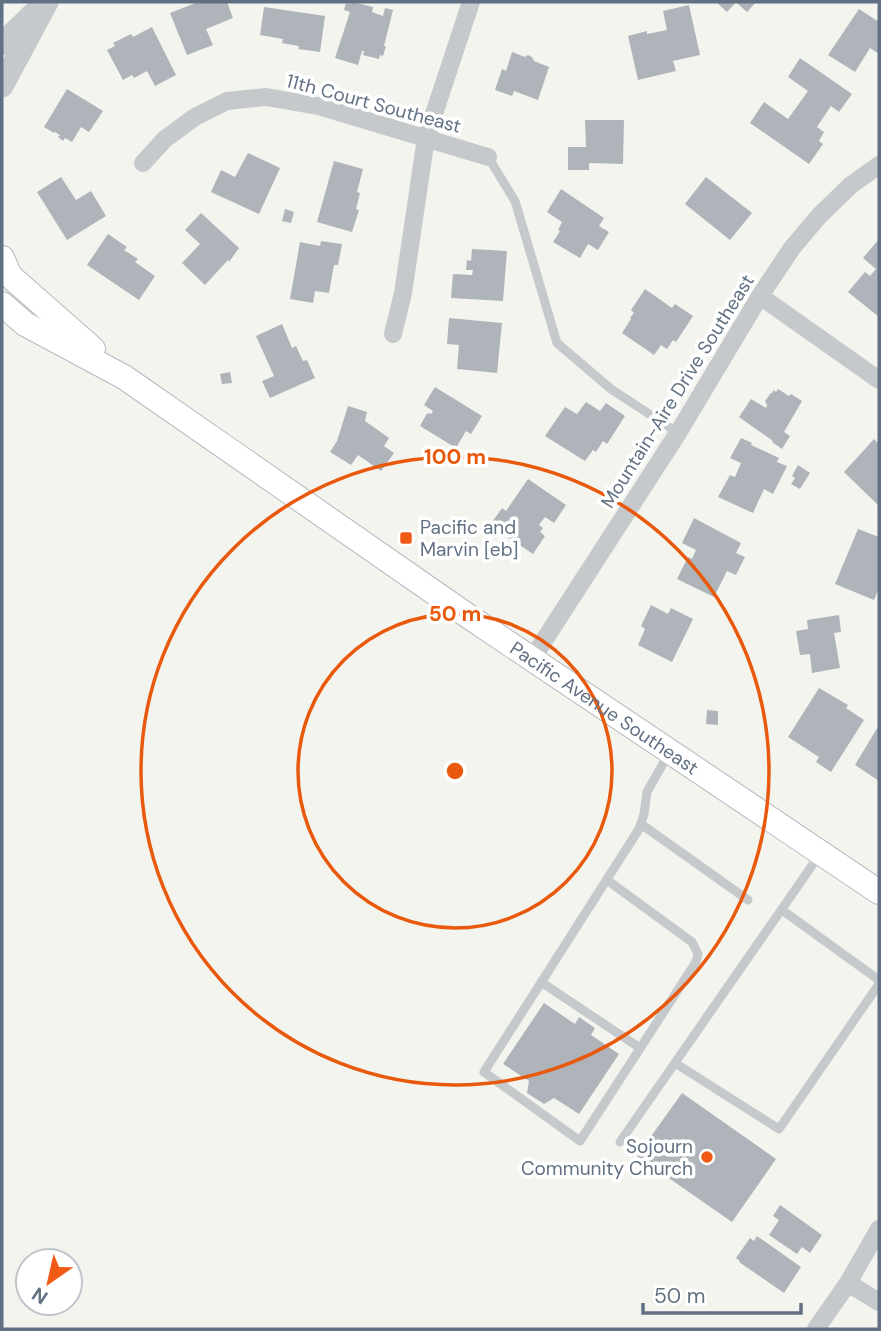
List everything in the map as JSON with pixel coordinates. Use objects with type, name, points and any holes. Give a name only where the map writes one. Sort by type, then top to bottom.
[{"type":"main road","name":"Pacific Avenue Southeast","points":[[2,258],[10,276],[124,377]]},
{"type":"main road","name":"Pacific Avenue Southeast","points":[[2,304],[25,324],[124,377],[533,659],[879,892]]},
{"type":"street","points":[[2,44],[46,2]]},
{"type":"street","points":[[2,86],[46,2]]},
{"type":"street","points":[[393,334],[403,293],[426,138],[471,2]]},
{"type":"street","name":"11th Court Southeast","points":[[144,163],[165,139],[195,117],[227,101],[266,97],[318,106],[488,157]]},
{"type":"street","name":"Mountain-Aire Drive Southeast","points":[[533,659],[678,433],[792,248],[819,216],[851,185],[879,165]]},
{"type":"street","points":[[760,296],[879,380]]},
{"type":"street","points":[[816,1329],[848,1283],[879,1229]]},
{"type":"street","points":[[848,1283],[879,1302]]},
{"type":"lane","points":[[488,157],[515,201],[557,343],[611,389],[678,433]]},
{"type":"lane","points":[[607,880],[692,942],[698,954],[696,962],[580,1141],[484,1072],[641,824],[647,792],[669,751]]},
{"type":"lane","points":[[641,824],[748,900]]},
{"type":"lane","points":[[620,1142],[821,853]]},
{"type":"lane","points":[[675,1063],[779,1129],[879,982],[782,910]]},
{"type":"lane","points":[[541,982],[640,1048]]},
{"type":"building","points":[[198,2],[227,2],[233,18],[206,29],[213,45],[187,55],[170,13]]},
{"type":"building","points":[[716,2],[736,2],[727,12]]},
{"type":"building","points":[[736,2],[756,2],[747,12]]},
{"type":"building","points":[[346,3],[373,7],[372,12],[383,16],[385,8],[393,10],[383,56],[380,55],[379,59],[363,55],[362,51],[358,65],[335,58],[350,12],[344,10]]},
{"type":"building","points":[[689,5],[700,55],[673,61],[676,71],[638,80],[628,36],[667,30],[663,11]]},
{"type":"building","points":[[264,7],[325,16],[320,52],[298,49],[299,46],[282,43],[283,39],[260,35]]},
{"type":"building","points":[[859,9],[879,22],[879,54],[870,48],[855,72],[828,55]]},
{"type":"building","points":[[152,27],[176,75],[155,86],[147,71],[123,80],[107,50],[115,46],[113,43]]},
{"type":"building","points":[[512,52],[525,57],[528,55],[534,61],[549,67],[538,100],[514,91],[512,96],[495,90],[502,69],[506,71]]},
{"type":"building","points":[[800,58],[852,94],[839,112],[831,106],[817,127],[824,132],[819,141],[823,144],[809,164],[750,123],[764,102],[788,119],[808,91],[788,77]]},
{"type":"building","points":[[67,89],[103,111],[89,132],[81,127],[72,142],[65,138],[63,141],[58,137],[60,135],[44,127]]},
{"type":"building","points":[[585,120],[624,120],[623,164],[589,163],[589,170],[568,170],[568,147],[586,147]]},
{"type":"building","points":[[248,153],[280,168],[259,214],[211,192],[221,170],[235,177]]},
{"type":"building","points":[[334,161],[363,169],[357,192],[360,193],[356,209],[359,210],[352,232],[317,222]]},
{"type":"building","points":[[61,177],[76,200],[91,191],[106,216],[67,240],[37,192]]},
{"type":"building","points":[[706,177],[752,213],[730,240],[685,204]]},
{"type":"building","points":[[561,189],[604,218],[599,226],[609,232],[598,250],[588,244],[580,258],[553,242],[562,222],[547,212]]},
{"type":"building","points":[[285,209],[294,212],[291,223],[282,221]]},
{"type":"building","points":[[201,213],[239,248],[229,262],[228,260],[205,285],[182,263],[200,244],[185,230]]},
{"type":"building","points":[[108,234],[127,247],[124,250],[138,259],[135,262],[155,276],[139,300],[87,265]]},
{"type":"building","points":[[879,239],[879,317],[848,292],[865,272],[870,276],[876,269],[863,258]]},
{"type":"building","points":[[321,241],[342,244],[338,265],[334,265],[329,293],[315,291],[313,303],[290,299],[300,242],[320,246]]},
{"type":"building","points":[[472,249],[507,251],[503,301],[451,298],[453,274],[472,275],[473,270],[466,270],[467,260],[471,261]]},
{"type":"building","points":[[645,289],[672,308],[675,304],[693,316],[676,342],[673,340],[667,349],[661,345],[654,355],[622,333],[634,313],[631,310]]},
{"type":"building","points":[[449,318],[502,323],[497,373],[457,369],[459,345],[447,344]]},
{"type":"building","points":[[282,324],[292,348],[296,346],[303,361],[307,360],[315,378],[270,398],[262,381],[274,376],[256,336]]},
{"type":"building","points":[[230,372],[232,383],[222,384],[220,374]]},
{"type":"building","points":[[435,387],[482,416],[471,434],[466,431],[456,448],[420,426],[426,415],[433,411],[424,405]]},
{"type":"building","points":[[778,389],[802,401],[784,432],[790,436],[782,449],[739,417],[751,399],[766,408],[765,401]]},
{"type":"building","points":[[586,402],[600,411],[606,403],[625,416],[607,444],[603,441],[596,452],[593,450],[585,461],[545,436],[565,407],[577,414]]},
{"type":"building","points":[[348,406],[367,412],[365,421],[389,438],[384,446],[394,453],[381,471],[358,455],[351,465],[330,452],[337,441]]},
{"type":"building","points":[[741,438],[779,458],[777,462],[787,466],[773,494],[764,489],[753,513],[718,497],[730,475],[735,477],[741,463],[730,458]]},
{"type":"building","points":[[874,439],[879,444],[879,506],[844,472]]},
{"type":"building","points":[[798,465],[810,473],[800,489],[791,484]]},
{"type":"building","points":[[528,479],[566,505],[554,523],[545,517],[539,525],[543,528],[540,532],[545,536],[533,554],[490,525],[502,508],[506,511]]},
{"type":"building","points":[[694,518],[741,543],[736,553],[745,557],[736,575],[727,571],[714,597],[677,579],[688,557],[692,559],[696,550],[682,543]]},
{"type":"building","points":[[858,529],[879,537],[879,588],[874,600],[835,584]]},
{"type":"building","points":[[651,605],[668,614],[671,608],[693,619],[672,662],[638,645],[645,629],[641,626]]},
{"type":"building","points":[[839,615],[841,632],[834,633],[840,668],[812,673],[810,654],[800,655],[796,631],[808,629],[807,620]]},
{"type":"building","points":[[819,688],[848,705],[846,708],[864,720],[831,772],[816,762],[819,757],[788,737]]},
{"type":"building","points":[[707,710],[718,711],[718,725],[706,724]]},
{"type":"building","points":[[879,725],[879,781],[855,765]]},
{"type":"building","points":[[544,1003],[575,1024],[579,1017],[595,1028],[591,1035],[619,1054],[579,1114],[554,1098],[544,1104],[527,1093],[529,1081],[503,1064]]},
{"type":"building","name":"Sojourn Community Church","points":[[682,1093],[776,1159],[732,1222],[637,1156]]},
{"type":"building","points":[[780,1205],[822,1235],[810,1253],[802,1247],[797,1254],[769,1235],[779,1220],[773,1216]]},
{"type":"building","points":[[757,1236],[801,1267],[784,1293],[736,1258],[750,1238],[754,1241]]},
{"type":"place","name":"Pacific and Marvin [eb]","points":[[406,538]]},
{"type":"place","name":"Sojourn Community Church","points":[[707,1157]]}]
